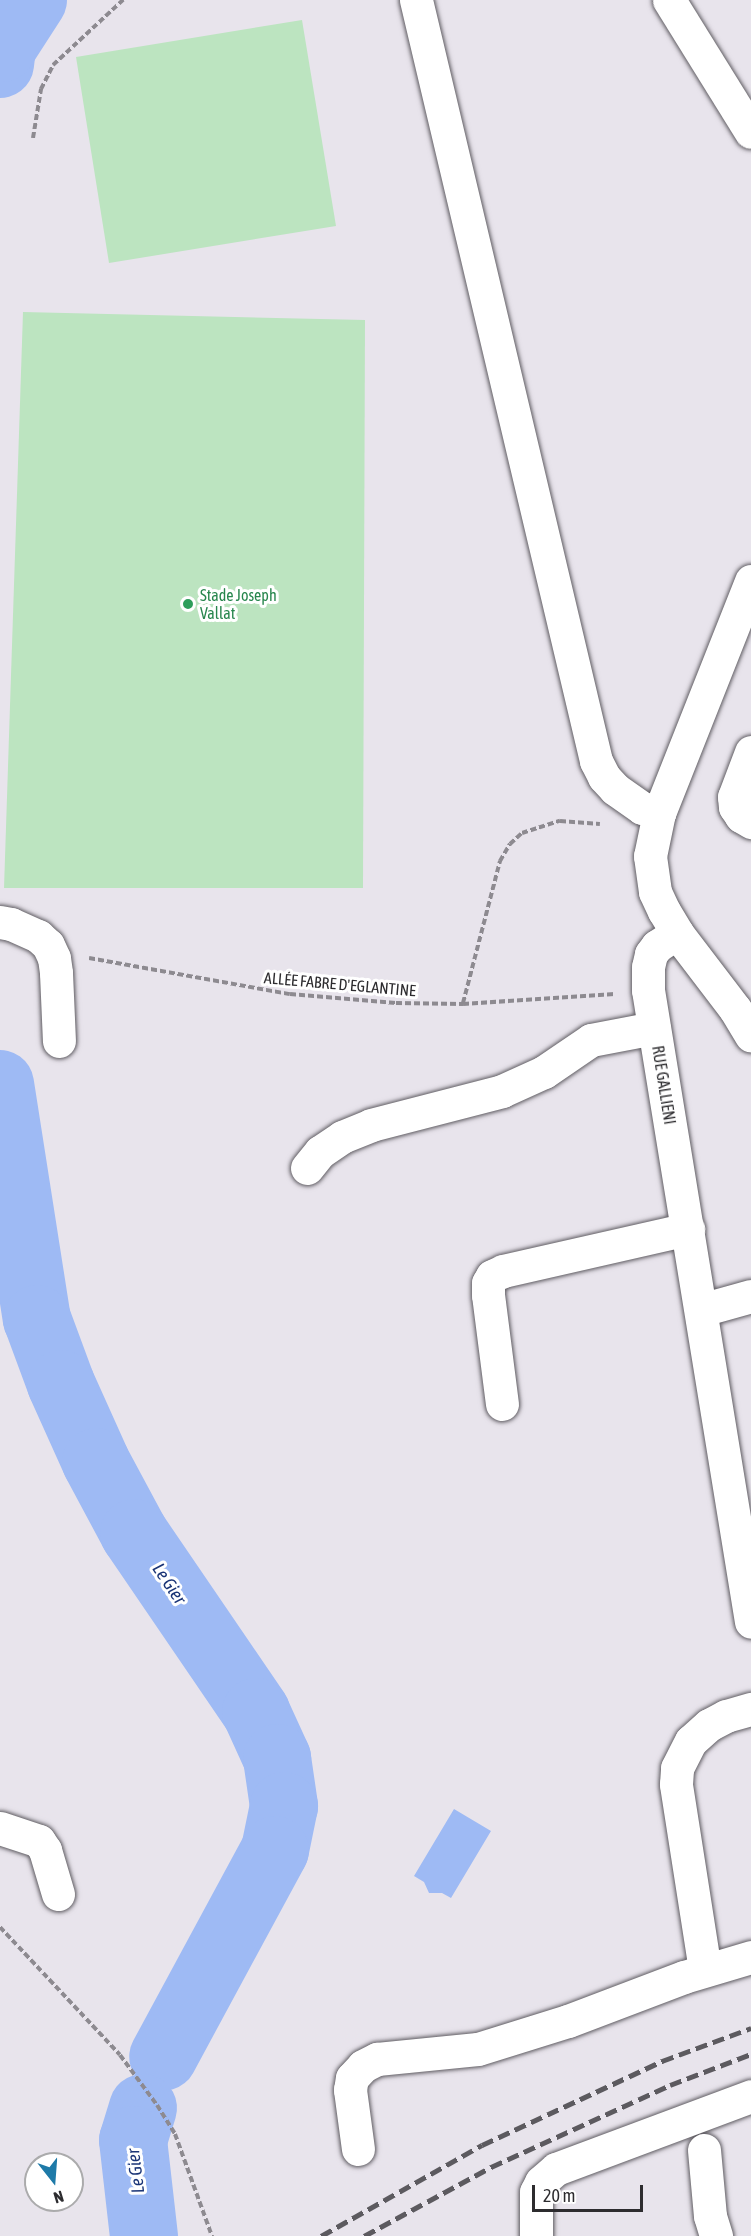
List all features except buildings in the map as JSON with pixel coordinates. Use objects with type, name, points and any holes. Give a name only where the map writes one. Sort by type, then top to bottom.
[{"type":"street","points":[[416,0],[596,761],[604,777],[615,789],[642,808],[656,824]]},
{"type":"street","points":[[669,0],[751,132]]},
{"type":"street","points":[[751,581],[656,824],[650,856],[655,892],[677,933],[717,984],[751,1036]]},
{"type":"street","points":[[751,752],[734,797],[735,807],[741,816],[751,822]]},
{"type":"street","points":[[0,922],[38,936],[48,945],[54,958],[56,973],[59,1041]]},
{"type":"street","name":"RUE GALLIENI","points":[[677,933],[657,946],[648,967],[648,990],[751,1622]]},
{"type":"street","points":[[307,1168],[320,1152],[342,1137],[371,1125],[502,1091],[544,1072],[591,1040],[654,1028]]},
{"type":"street","points":[[502,1404],[488,1295],[488,1282],[492,1276],[503,1271],[688,1229]]},
{"type":"street","points":[[701,1310],[751,1296]]},
{"type":"street","points":[[705,1970],[676,1784],[677,1768],[691,1742],[709,1725],[726,1716],[751,1709]]},
{"type":"street","points":[[0,1827],[39,1841],[45,1850],[58,1894]]},
{"type":"street","points":[[358,2149],[351,2090],[352,2078],[363,2066],[377,2059],[478,2049],[568,2021],[705,1970],[751,1957]]},
{"type":"street","points":[[536,2236],[536,2192],[541,2182],[556,2169],[751,2096]]},
{"type":"street","points":[[704,2150],[710,2216],[716,2236]]},
{"type":"path","points":[[33,138],[41,89],[53,65],[123,0]]},
{"type":"path","points":[[463,1004],[500,861],[522,833],[560,821],[614,826],[656,824]]},
{"type":"path","name":"ALLÉE FABRE D'EGLANTINE","points":[[48,945],[82,956],[290,994],[396,1003],[463,1004],[590,998],[623,993]]},
{"type":"path","points":[[0,1927],[120,2055],[157,2105],[175,2134],[212,2236]]},
{"type":"green space","points":[[302,20],[336,226],[109,263],[76,57]]},
{"type":"green space","name":"Stade Joseph Vallat","points":[[23,312],[365,320],[363,888],[4,888]]},
{"type":"water","points":[[454,1809],[491,1831],[451,1898],[442,1893],[429,1893],[424,1882],[414,1876]]},
{"type":"waterway","name":"Le Gier","points":[[0,64],[2,48],[33,0]]},
{"type":"waterway","name":"Le Gier","points":[[0,1084],[37,1319],[61,1384],[96,1462],[134,1533],[256,1712],[277,1758],[284,1806],[275,1850],[163,2057]]},
{"type":"waterway","name":"Le Gier","points":[[143,2108],[133,2140],[144,2236]]},
{"type":"railway","points":[[321,2236],[482,2145],[662,2061],[751,2028]]},
{"type":"railway","points":[[364,2236],[491,2167],[670,2085],[751,2054]]},
{"type":"place","name":"Stade Joseph Vallat","points":[[188,604]]}]
